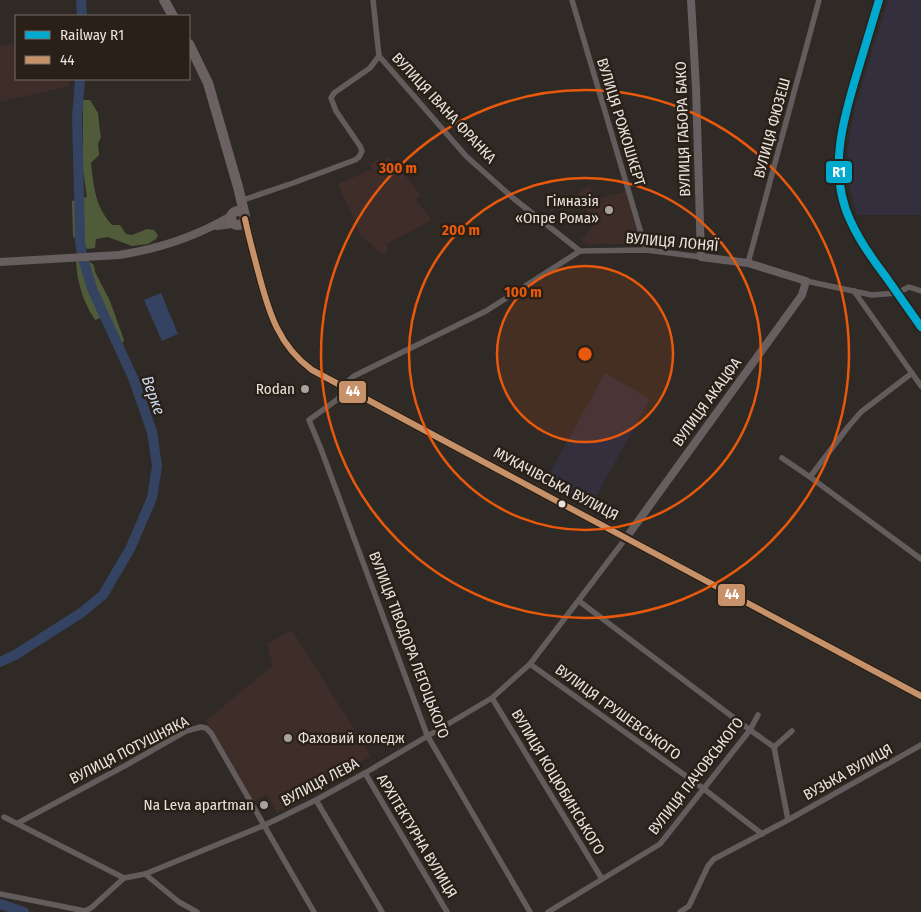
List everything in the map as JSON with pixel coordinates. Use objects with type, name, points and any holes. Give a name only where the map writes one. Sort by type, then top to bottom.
[{"type":"highway","points":[[164,0],[172,15]]},
{"type":"highway","name":"МУКАЧІВСЬКА ВУЛИЦЯ","points":[[190,46],[208,83],[239,190],[239,201],[233,219]]},
{"type":"highway","name":"МУКАЧІВСЬКА ВУЛИЦЯ","points":[[239,201],[270,312],[284,342],[301,362],[312,370],[921,696]]},
{"type":"highway","points":[[233,219],[239,226],[244,223],[245,217]]},
{"type":"highway","points":[[233,219],[249,235]]},
{"type":"street","name":"ВУЛИЦЯ ІВАНА ФРАНКА","points":[[374,0],[379,56],[466,156],[513,198],[580,251]]},
{"type":"street","name":"ВУЛИЦЯ РОЖОШКЕРТ","points":[[572,0],[646,250]]},
{"type":"street","name":"ВУЛИЦЯ ГАБОРА БАКО","points":[[691,0],[696,88],[701,257]]},
{"type":"street","name":"ВУЛИЦЯ ФЮЗЕШ","points":[[748,263],[819,0]]},
{"type":"street","points":[[239,201],[302,180],[359,157],[362,151],[360,146],[336,111],[331,98],[334,93],[370,68],[379,56]]},
{"type":"street","points":[[0,262],[132,253],[163,245],[233,219]]},
{"type":"street","name":"ВУЛИЦЯ ЛОНЯЇ","points":[[580,251],[646,250],[748,263],[806,281],[872,295],[897,293],[909,287],[921,291]]},
{"type":"street","points":[[344,388],[347,382],[354,376],[486,311],[580,251]]},
{"type":"street","name":"ВУЛИЦЯ АКАЦФА","points":[[626,538],[802,294],[806,281]]},
{"type":"street","points":[[854,291],[921,386]]},
{"type":"street","points":[[810,477],[861,412],[912,373]]},
{"type":"street","name":"ВУЛИЦЯ ТІВОДОРА ЛЕГОЦЬКОГО","points":[[344,388],[338,399],[309,420],[427,735],[530,912]]},
{"type":"street","points":[[782,458],[921,559]]},
{"type":"street","name":"ВУЛИЦЯ ЛЕВА","points":[[124,878],[145,874],[265,825],[365,773],[492,698],[530,664],[626,538]]},
{"type":"street","points":[[579,601],[774,746],[792,730]]},
{"type":"street","name":"ВУЛИЦЯ ГРУШЕВСЬКОГО","points":[[530,664],[762,834]]},
{"type":"street","name":"ВУЛИЦЯ КОЦЮБИНСЬКОГО","points":[[492,698],[602,880]]},
{"type":"street","name":"ВУЛИЦЯ ПАЧОВСЬКОГО","points":[[548,912],[660,844],[750,730],[758,715]]},
{"type":"street","name":"ВУЛИЦЯ ПОТУШНЯКА","points":[[18,823],[186,731],[201,727],[206,728],[211,733],[265,825]]},
{"type":"street","name":"ВУЗЬКА ВУЛИЦЯ","points":[[680,912],[688,906],[708,866],[714,859],[788,820],[921,745]]},
{"type":"street","name":"ВУЗЬКА ВУЛИЦЯ","points":[[774,746],[788,820]]},
{"type":"street","name":"АРХІТЕКТУРНА ВУЛИЦЯ","points":[[365,773],[447,912]]},
{"type":"street","points":[[316,800],[382,912]]},
{"type":"street","points":[[0,894],[85,911],[91,908],[124,878],[4,817]]},
{"type":"street","points":[[265,825],[314,912]]},
{"type":"street","points":[[145,874],[178,902],[196,912]]},
{"type":"shaded area","points":[[888,0],[921,0],[921,215],[857,215],[849,185],[847,151],[855,107]]},
{"type":"shaded area","points":[[15,43],[15,80],[69,80],[69,86],[0,102],[0,47]]},
{"type":"shaded area","points":[[389,156],[421,195],[416,200],[432,220],[387,244],[387,251],[383,255],[359,234],[338,184],[372,169],[370,165],[378,159],[381,163]]},
{"type":"shaded area","name":"Гімназія «Опре Рома»","points":[[590,186],[592,193],[601,198],[628,191],[642,244],[588,244],[581,240],[596,222],[575,197],[583,189]]},
{"type":"shaded area","points":[[605,373],[650,399],[590,507],[544,483]]},
{"type":"shaded area","name":"Фаховий коледж","points":[[292,630],[371,756],[277,813],[267,794],[254,802],[206,721],[272,666],[267,644]]},
{"type":"green space","points":[[83,100],[90,100],[98,113],[101,137],[98,144],[99,155],[91,163],[94,189],[102,211],[112,225],[120,225],[126,234],[132,235],[147,229],[154,230],[158,235],[156,239],[148,244],[132,246],[108,237],[96,239],[95,248],[87,249],[83,241],[73,237],[72,201],[87,197],[83,170]]},
{"type":"green space","points":[[76,260],[87,260],[94,265],[95,272],[110,301],[124,340],[122,344],[106,316],[95,320],[91,313],[79,284]]},
{"type":"water","points":[[161,293],[178,334],[162,341],[144,300]]},
{"type":"waterway","name":"Верке","points":[[81,0],[82,15]]},
{"type":"waterway","name":"Верке","points":[[0,662],[15,655],[81,613],[103,595],[130,549],[152,498],[157,466],[152,432],[134,380],[93,291],[82,256],[77,117],[80,80]]},
{"type":"waterway","name":"Верке","points":[[0,904],[24,912]]},
{"type":"rail line","name":"R1","points":[[879,0],[847,108],[840,146],[840,184],[844,203],[858,237],[921,327]]},
{"type":"transit line","name":"44","points":[[245,219],[271,315],[291,350],[312,370],[921,696]]},
{"type":"place","name":"Гімназія «Опре Рома»","points":[[609,210]]},
{"type":"place","name":"Rodan","points":[[305,389]]},
{"type":"place","name":"Фаховий коледж","points":[[288,738]]},
{"type":"place","name":"Na Leva apartman","points":[[264,805]]}]
